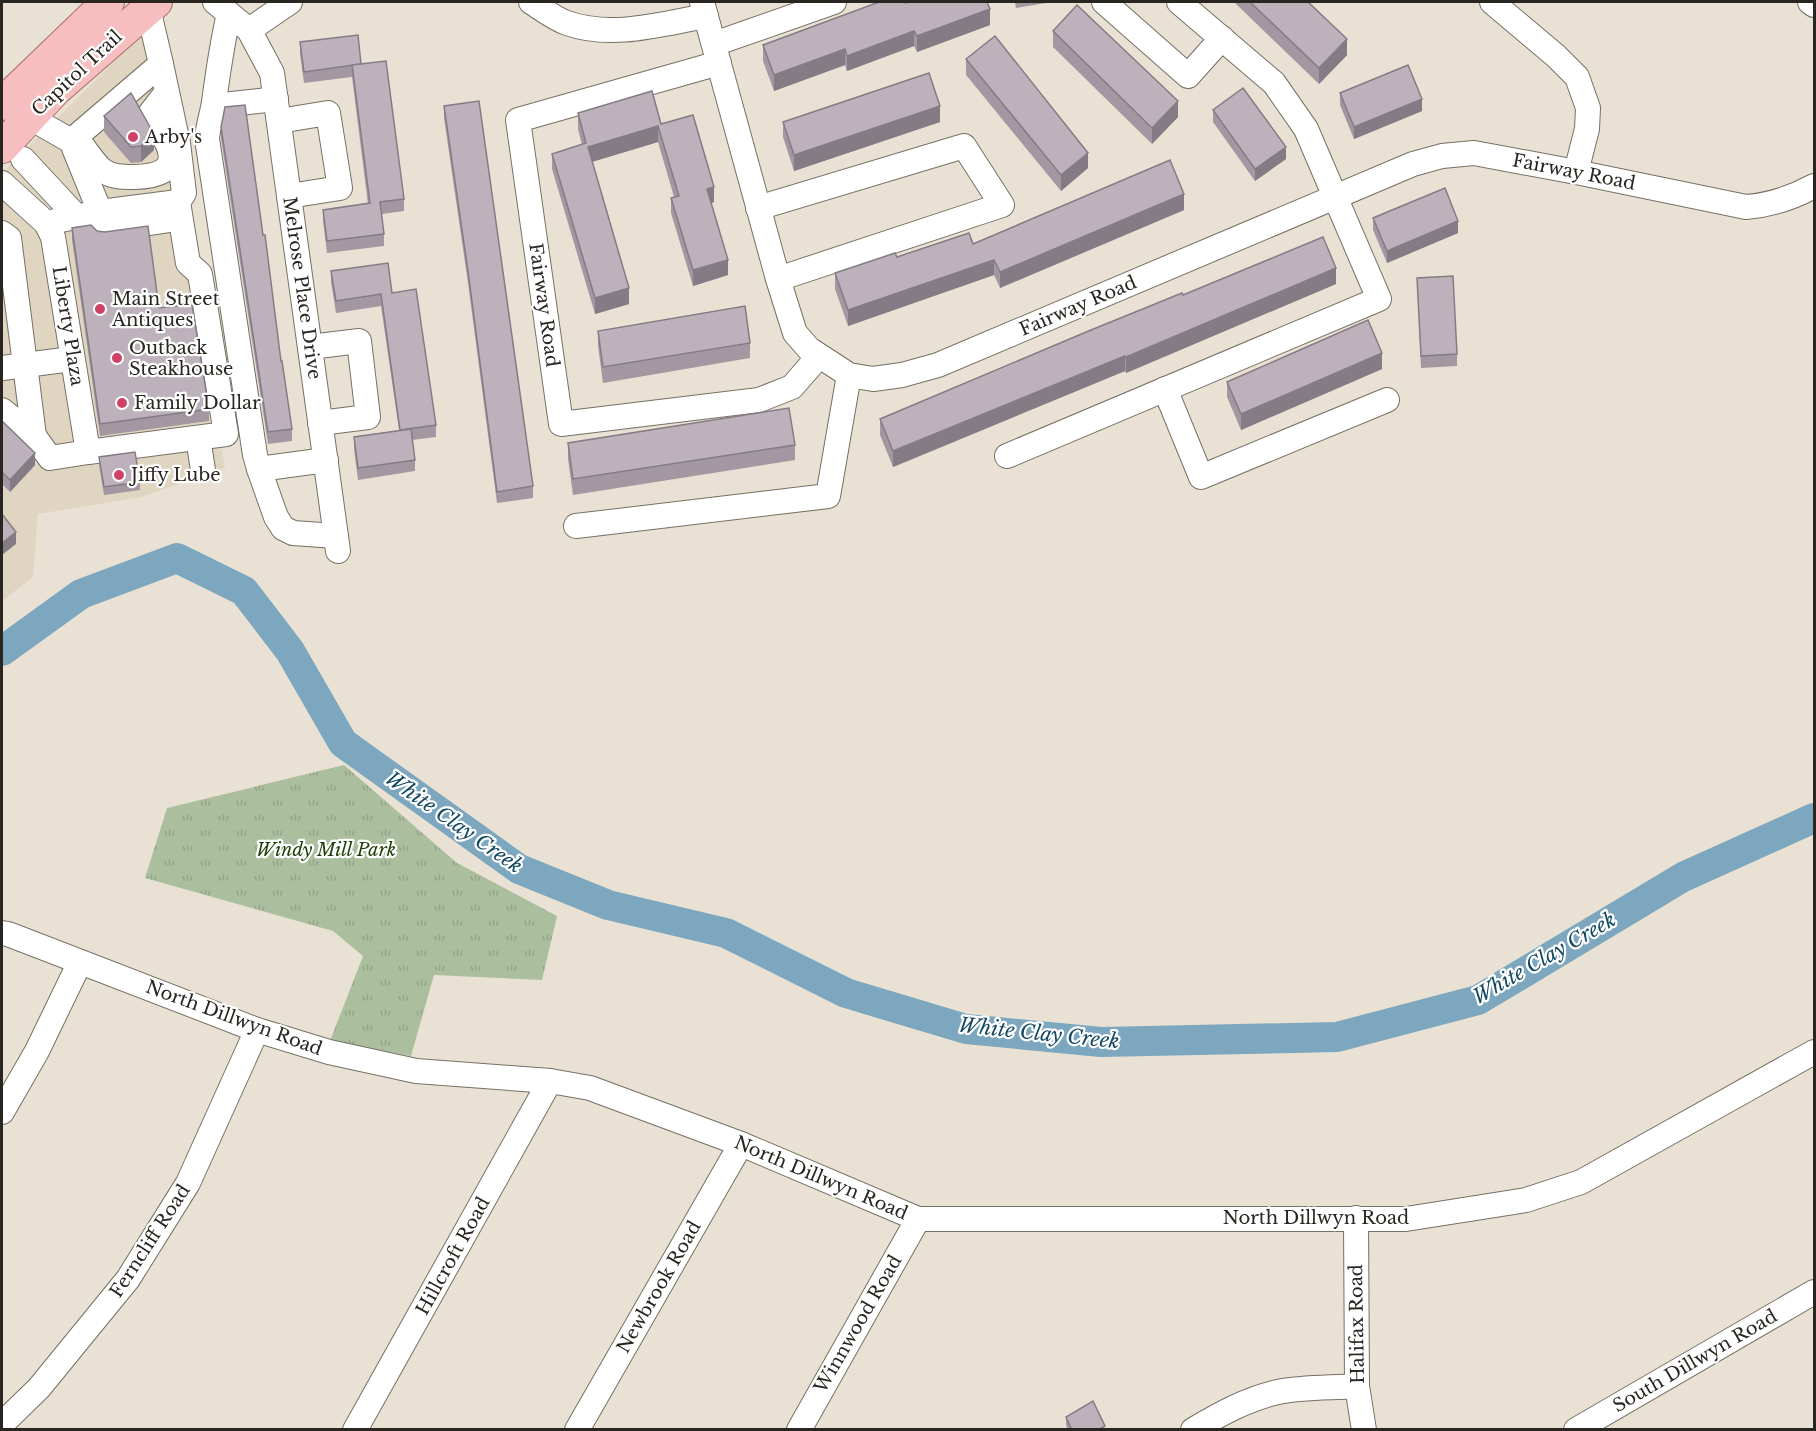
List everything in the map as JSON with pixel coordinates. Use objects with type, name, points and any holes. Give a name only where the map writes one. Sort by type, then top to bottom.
[{"type":"main road","name":"Capitol Trail","points":[[2,104],[108,2]]},
{"type":"main road","name":"Capitol Trail","points":[[12,153],[29,117],[54,90],[152,5]]},
{"type":"street","points":[[249,30],[290,2]]},
{"type":"street","points":[[531,2],[566,23],[592,30],[622,31],[704,9]]},
{"type":"street","points":[[716,53],[834,2]]},
{"type":"street","points":[[1104,2],[1188,76],[1222,38]]},
{"type":"street","points":[[1007,456],[1378,299],[1306,129],[1274,83],[1179,2]]},
{"type":"street","points":[[1492,2],[1556,56],[1577,77],[1588,108],[1587,129],[1576,172]]},
{"type":"street","points":[[1810,2],[1815,5]]},
{"type":"street","points":[[2,410],[34,436],[50,458],[226,434],[200,274],[188,263],[179,210],[184,193],[178,143],[166,93],[152,5]]},
{"type":"street","points":[[222,8],[214,106],[208,121],[207,139],[255,455],[259,469],[326,460]]},
{"type":"street","name":"Melrose Place Drive","points":[[222,8],[249,30],[272,73],[337,544],[293,533],[283,528],[276,517],[259,469]]},
{"type":"street","name":"Fairway Road","points":[[704,9],[758,208],[795,333],[819,356],[849,375],[873,379],[902,375],[938,365],[1413,164],[1442,156],[1474,153],[1746,207],[1768,205],[1792,198],[1815,186]]},
{"type":"street","name":"Fairway Road","points":[[716,53],[518,120],[561,424],[759,400],[792,387],[819,356]]},
{"type":"street","points":[[72,143],[161,64]]},
{"type":"street","points":[[29,117],[72,143],[81,144],[102,170],[111,175],[149,176],[169,166],[169,147],[165,137],[149,115],[166,93]]},
{"type":"street","points":[[214,106],[328,113],[340,188],[289,196]]},
{"type":"street","points":[[72,143],[92,222]]},
{"type":"street","points":[[758,208],[964,146],[1002,205],[778,279]]},
{"type":"street","points":[[12,153],[92,222]]},
{"type":"street","points":[[2,183],[50,230],[179,210]]},
{"type":"street","name":"Liberty Plaza","points":[[50,230],[88,452]]},
{"type":"street","points":[[2,233],[9,238],[13,366],[34,436]]},
{"type":"street","points":[[310,347],[359,341],[369,417],[320,423]]},
{"type":"street","points":[[13,366],[72,359]]},
{"type":"street","points":[[576,526],[828,496],[849,375]]},
{"type":"street","points":[[1165,389],[1201,477],[1387,400]]},
{"type":"street","points":[[198,438],[203,470]]},
{"type":"street","name":"North Dillwyn Road","points":[[2,933],[257,1030],[329,1052],[417,1071],[550,1081],[590,1088],[741,1144],[918,1219],[1406,1219],[1526,1200],[1581,1182],[1815,1052]]},
{"type":"street","points":[[2,1112],[37,1051],[80,962]]},
{"type":"street","name":"Ferncliff Road","points":[[2,1424],[39,1388],[128,1279],[188,1184],[257,1030]]},
{"type":"street","name":"Hillcroft Road","points":[[355,1430],[550,1081]]},
{"type":"street","name":"Newbrook Road","points":[[577,1430],[741,1144]]},
{"type":"street","name":"Halifax Road","points":[[1356,1218],[1357,1386],[1364,1430]]},
{"type":"street","name":"Winnwood Road","points":[[799,1430],[918,1219]]},
{"type":"street","name":"South Dillwyn Road","points":[[1576,1430],[1815,1292]]},
{"type":"street","points":[[1193,1430],[1226,1410],[1252,1399],[1279,1392],[1357,1386]]},
{"type":"shaded area","points":[[145,31],[225,468],[141,497],[38,514],[33,577],[2,601],[2,173]]},
{"type":"green space","name":"Windy Mill Park","points":[[344,765],[457,863],[557,916],[542,980],[434,975],[411,1056],[330,1041],[363,956],[333,931],[145,878],[167,808]]},
{"type":"building","points":[[879,2],[987,2],[990,9],[917,36],[914,31],[847,56],[845,49],[774,75],[763,45]]},
{"type":"building","points":[[1250,2],[1308,2],[1347,39],[1319,68]]},
{"type":"building","points":[[1077,5],[1178,101],[1152,128],[1053,31]]},
{"type":"building","points":[[358,35],[361,64],[304,72],[300,42]]},
{"type":"building","points":[[995,36],[1088,153],[1061,175],[966,59]]},
{"type":"building","points":[[386,61],[404,199],[380,202],[384,234],[327,241],[323,210],[370,203],[352,65]]},
{"type":"building","points":[[1408,65],[1422,99],[1354,127],[1340,93]]},
{"type":"building","points":[[929,73],[940,106],[794,155],[783,122]]},
{"type":"building","points":[[1243,88],[1286,147],[1255,169],[1213,110]]},
{"type":"building","points":[[652,91],[661,124],[693,115],[714,187],[707,189],[728,260],[693,270],[671,198],[679,196],[658,126],[588,147],[629,288],[595,298],[552,154],[586,143],[578,113]]},
{"type":"building","points":[[131,93],[154,134],[141,146],[131,147],[104,116]]},
{"type":"building","points":[[479,101],[533,486],[497,492],[444,106]]},
{"type":"building","points":[[245,105],[292,429],[268,432],[221,127],[225,107]]},
{"type":"building","points":[[1170,160],[1184,194],[1000,272],[994,260],[848,310],[835,273],[895,253],[897,257],[969,233],[973,244]]},
{"type":"building","points":[[1445,188],[1458,221],[1387,251],[1373,218]]},
{"type":"building","points":[[91,225],[97,231],[105,232],[148,226],[159,308],[192,304],[209,409],[100,424],[72,228]]},
{"type":"building","points":[[1323,237],[1336,268],[1126,357],[893,451],[880,419],[1091,330]]},
{"type":"building","points":[[388,263],[392,293],[416,289],[436,425],[400,430],[381,294],[336,301],[331,271]]},
{"type":"building","points":[[1453,276],[1457,354],[1421,356],[1417,278]]},
{"type":"building","points":[[745,306],[750,343],[603,367],[598,331]]},
{"type":"building","points":[[1368,320],[1382,353],[1241,414],[1227,382]]},
{"type":"building","points":[[789,408],[795,445],[573,479],[568,443]]},
{"type":"building","points":[[2,421],[35,453],[10,480],[2,472]]},
{"type":"building","points":[[411,429],[415,460],[358,468],[354,437]]},
{"type":"building","name":"Jiffy Lube","points":[[135,452],[140,482],[104,487],[99,457]]},
{"type":"building","points":[[2,514],[16,532],[2,543]]},
{"type":"building","points":[[1093,1401],[1105,1426],[1098,1430],[1072,1430],[1066,1417]]},
{"type":"waterway","name":"White Clay Creek","points":[[2,651],[81,594],[177,558],[244,591],[290,651],[343,743],[519,869],[608,905],[726,933],[846,993],[966,1029],[1101,1042],[1337,1037],[1478,1000],[1683,877],[1814,818]]},
{"type":"place","name":"Arby's","points":[[133,137]]},
{"type":"place","name":"Main Street Antiques","points":[[100,309]]},
{"type":"place","name":"Outback Steakhouse","points":[[117,358]]},
{"type":"place","name":"Family Dollar","points":[[122,403]]},
{"type":"place","name":"Jiffy Lube","points":[[119,475]]}]
